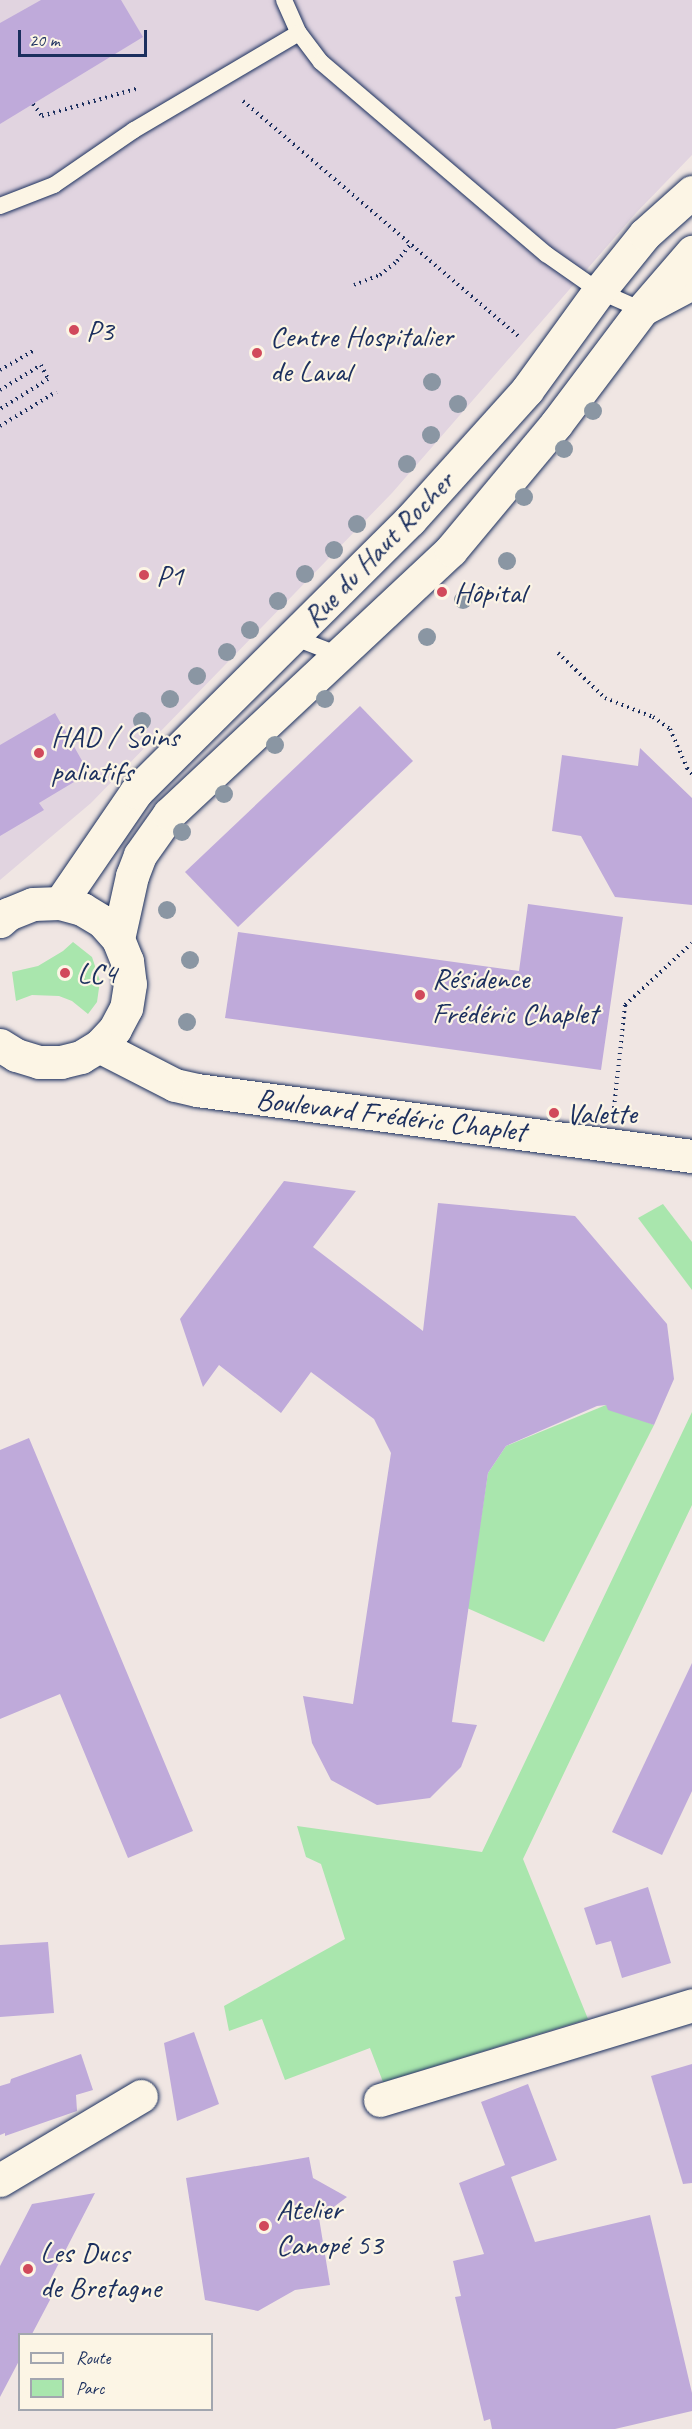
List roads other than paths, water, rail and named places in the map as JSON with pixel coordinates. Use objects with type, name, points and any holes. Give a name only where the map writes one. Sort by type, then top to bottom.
[{"type":"street","name":"Rue du Haut Rocher","points":[[60,903],[136,792],[410,520],[519,399],[599,291],[645,234],[692,192]]},
{"type":"street","name":"Rue du Haut Rocher","points":[[118,939],[132,876],[140,855],[168,814],[451,550],[556,424],[642,310],[692,252]]},
{"type":"street","points":[[642,310],[692,283]]},
{"type":"street","points":[[0,921],[8,914],[33,904],[60,903],[82,909],[102,921],[118,939],[127,961],[130,984],[126,1008],[115,1029],[99,1046],[81,1057],[61,1062],[39,1062],[16,1055],[0,1044]]},
{"type":"street","name":"Boulevard Frédéric Chaplet","points":[[99,1046],[175,1085],[197,1090],[692,1156]]},
{"type":"street","points":[[380,2100],[692,2005]]},
{"type":"street","points":[[0,2180],[141,2096]]},
{"type":"lane","points":[[284,0],[298,33],[321,62],[546,254],[599,291],[642,310]]},
{"type":"lane","points":[[0,206],[54,185],[134,130],[298,33]]},
{"type":"lane","points":[[292,637],[339,655]]},
{"type":"place","name":"P3","points":[[74,330]]},
{"type":"place","name":"Centre Hospitalier de Laval","points":[[257,353]]},
{"type":"place","name":"P1","points":[[144,575]]},
{"type":"place","name":"Hôpital","points":[[442,592]]},
{"type":"place","name":"HAD / Soins paliatifs","points":[[39,753]]},
{"type":"place","name":"LC4","points":[[65,973]]},
{"type":"place","name":"Résidence Frédéric Chaplet","points":[[420,995]]},
{"type":"place","name":"Valette","points":[[554,1113]]},
{"type":"place","name":"Atelier Canopé 53","points":[[264,2226]]},
{"type":"place","name":"Les Ducs de Bretagne","points":[[28,2269]]}]
